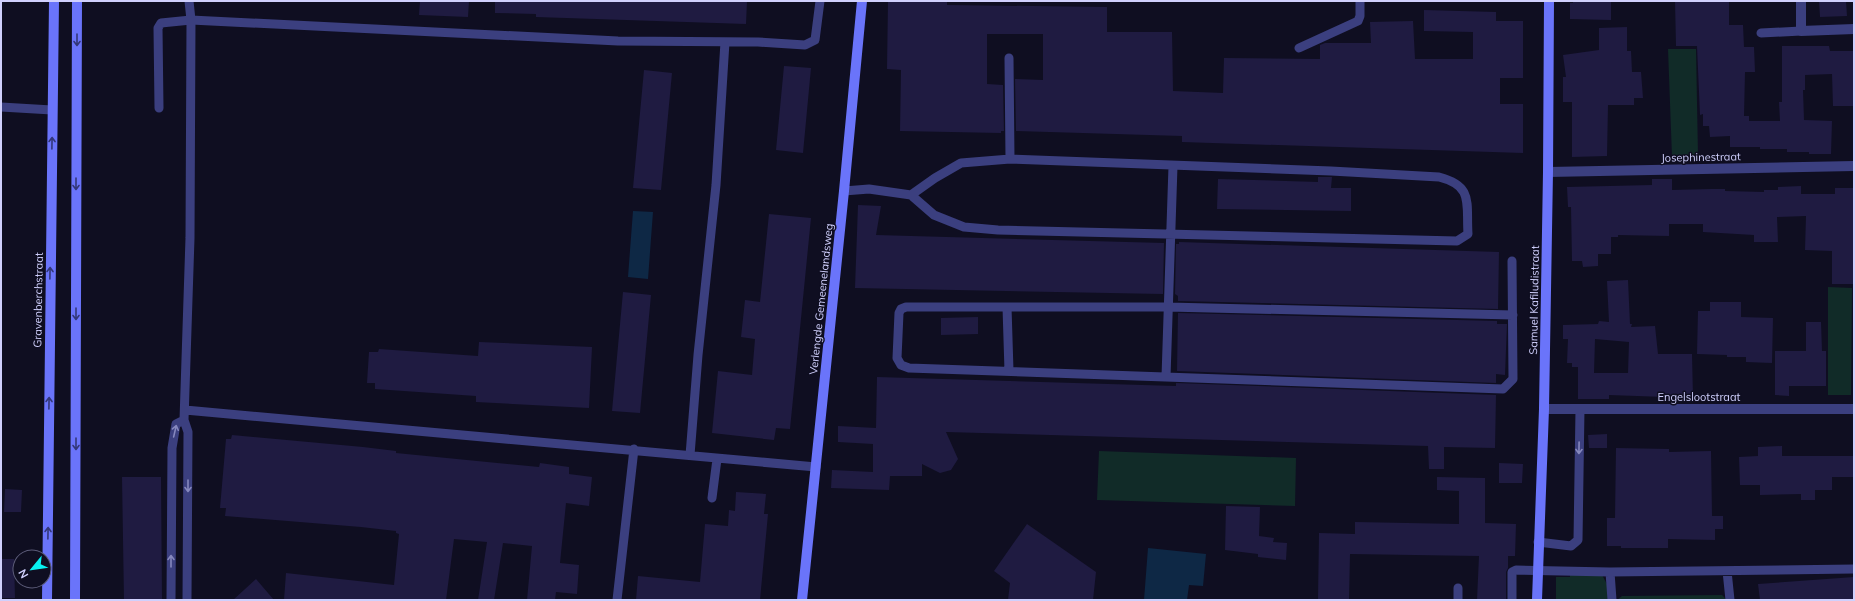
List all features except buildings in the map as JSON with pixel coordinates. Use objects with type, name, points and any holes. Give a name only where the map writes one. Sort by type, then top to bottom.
[{"type":"street","name":"Gravenberchstraat","points":[[47,600],[54,1]]},
{"type":"street","points":[[75,600],[77,1]]},
{"type":"street","name":"Verlengde Gemeenelandsweg","points":[[802,600],[862,1]]},
{"type":"street","name":"Samuel Kafiludistraat","points":[[1537,600],[1536,570],[1544,409],[1549,1]]},
{"type":"street","points":[[1802,1],[1801,31],[1854,29]]},
{"type":"street","name":"Josephinestraat","points":[[1548,172],[1854,166]]},
{"type":"street","name":"Engelslootstraat","points":[[1544,409],[1854,408]]},
{"type":"lane","points":[[187,600],[188,432],[185,415],[190,238],[191,20],[189,1]]},
{"type":"lane","points":[[159,108],[158,28],[161,23],[191,20],[618,41],[725,42],[805,45],[815,40],[820,1]]},
{"type":"lane","points":[[1299,48],[1358,20],[1360,16],[1360,1]]},
{"type":"lane","points":[[1761,33],[1801,31]]},
{"type":"lane","points":[[690,455],[698,355],[716,185],[725,42]]},
{"type":"lane","points":[[1009,58],[1010,159]]},
{"type":"lane","points":[[1,107],[52,110]]},
{"type":"lane","points":[[844,191],[869,190],[911,195],[934,214],[964,227],[998,230],[1457,241],[1468,234],[1465,192],[1461,186],[1452,180],[1439,177],[1331,171],[1010,159],[961,163],[934,178],[911,195]]},
{"type":"lane","points":[[1166,377],[1173,166]]},
{"type":"lane","points":[[1512,261],[1513,315],[1514,379],[1503,389],[905,367],[898,362],[896,354],[899,313],[904,307],[1168,307],[1513,315]]},
{"type":"lane","points":[[1008,307],[1009,371]]},
{"type":"lane","points":[[1538,542],[1571,546],[1578,540],[1580,409]]},
{"type":"lane","points":[[170,600],[172,448],[176,424],[185,415],[634,449],[816,467]]},
{"type":"lane","points":[[617,600],[634,449]]},
{"type":"lane","points":[[712,498],[717,458]]},
{"type":"lane","points":[[1512,600],[1514,570],[1569,569],[1610,572],[1854,569]]},
{"type":"lane","points":[[1727,571],[1730,600]]},
{"type":"lane","points":[[1610,572],[1612,600]]},
{"type":"lane","points":[[1458,588],[1458,600]]},
{"type":"green space","points":[[1668,49],[1696,49],[1698,155],[1672,157]]},
{"type":"green space","points":[[1828,287],[1852,288],[1851,395],[1828,395]]},
{"type":"green space","points":[[1099,451],[1296,458],[1295,506],[1097,500]]},
{"type":"green space","points":[[1570,572],[1601,573],[1609,588],[1610,600],[1556,600],[1556,577],[1570,577]]},
{"type":"green space","points":[[1722,595],[1727,600],[1617,600],[1622,596]]},
{"type":"water","points":[[633,211],[653,212],[648,279],[628,277]]},
{"type":"water","points":[[1148,548],[1206,554],[1203,586],[1189,585],[1187,600],[1144,600]]}]
